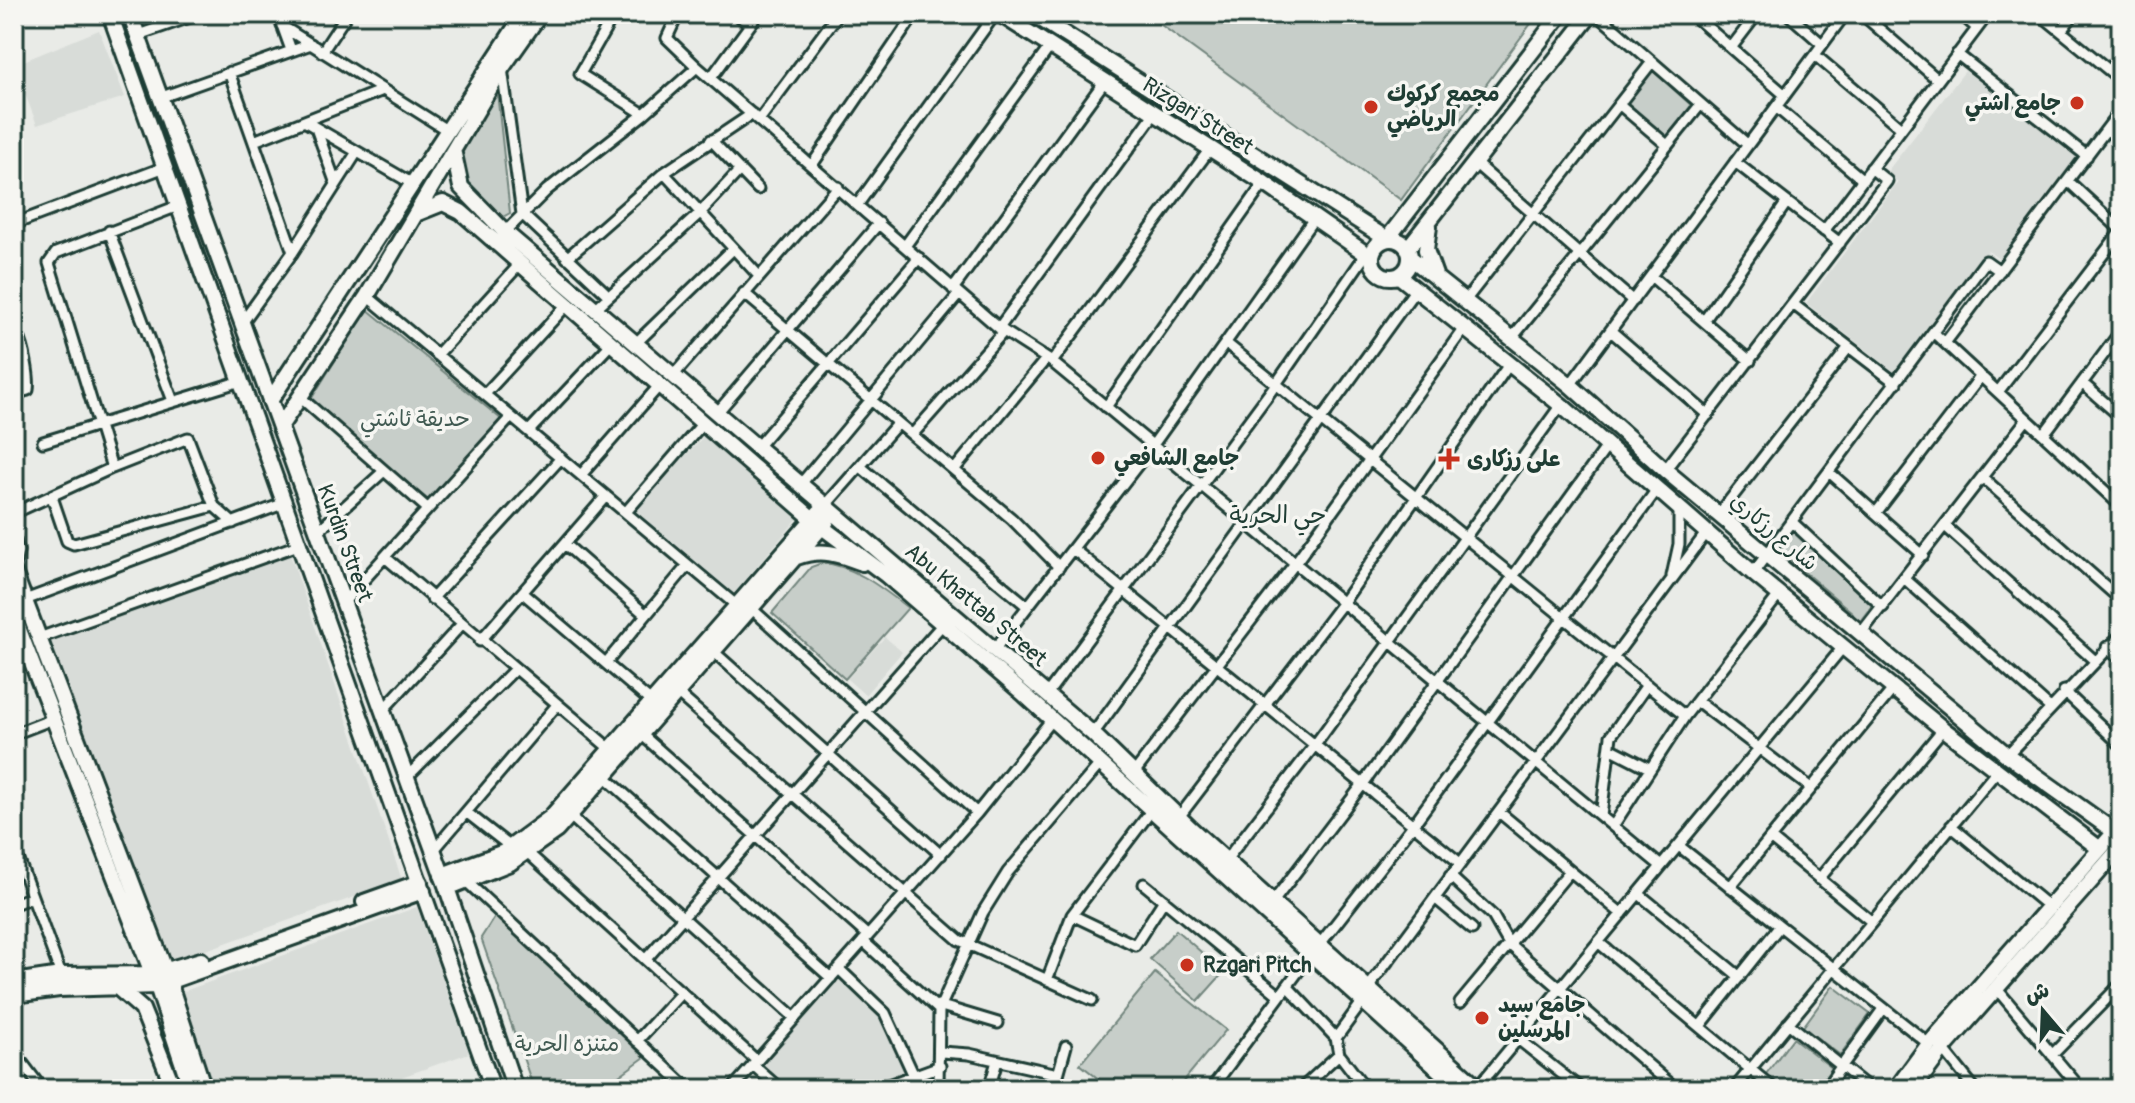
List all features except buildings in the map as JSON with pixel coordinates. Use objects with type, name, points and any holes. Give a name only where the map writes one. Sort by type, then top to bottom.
[{"type":"main road","name":"Kurdin Street","points":[[110,14],[493,1089]]},
{"type":"main road","name":"Kurdin Street","points":[[130,14],[445,882],[515,1089]]},
{"type":"main road","points":[[270,401],[413,184],[445,129],[524,14]]},
{"type":"main road","points":[[280,427],[367,296],[454,154],[502,68],[540,14]]},
{"type":"main road","name":"Rizgari Street","points":[[997,14],[1264,183],[1369,256]]},
{"type":"main road","points":[[1019,28],[1032,14]]},
{"type":"main road","name":"Rizgari Street","points":[[1032,14],[1354,221],[1387,239]]},
{"type":"main road","points":[[1561,14],[1414,205],[1369,256],[1381,274],[1399,276],[1407,268],[1410,253],[1431,220],[1591,14]]},
{"type":"main road","name":"Abu Khattab Street","points":[[454,154],[457,179],[466,207],[519,265],[659,386],[756,448],[994,650],[1030,689],[1052,719],[1151,811],[1316,949],[1460,1089]]},
{"type":"main road","points":[[418,213],[443,203],[466,207]]},
{"type":"main road","points":[[1354,221],[1387,224],[1414,205]]},
{"type":"main road","name":"Abu Khattab Street","points":[[466,207],[505,232],[672,377],[818,522],[886,575],[942,625],[1030,689],[1047,694],[1093,734],[1273,902],[1296,931]]},
{"type":"main road","points":[[1431,220],[1426,250],[1439,283]]},
{"type":"main road","points":[[189,233],[207,225]]},
{"type":"main road","points":[[1387,239],[1399,240],[1410,253]]},
{"type":"main road","name":"شارع رزكاري","points":[[1410,253],[1439,283],[1570,385],[1665,470],[2007,755],[2080,807],[2118,828]]},
{"type":"main road","name":"شارع رزكاري","points":[[1399,276],[1561,405],[1779,595],[1943,729],[2100,849]]},
{"type":"main road","points":[[445,882],[467,882],[528,853],[570,816],[713,651],[744,606],[829,510]]},
{"type":"main road","points":[[445,882],[512,848],[550,818],[650,701],[797,557],[818,522]]},
{"type":"main road","points":[[797,557],[812,551],[828,552],[886,575]]},
{"type":"main road","points":[[14,572],[204,1089]]},
{"type":"main road","points":[[317,593],[337,586]]},
{"type":"main road","points":[[14,617],[44,698],[162,978],[191,1089]]},
{"type":"main road","points":[[44,698],[59,692]]},
{"type":"main road","points":[[2067,824],[2080,807]]},
{"type":"main road","points":[[1896,1089],[1965,1013],[2049,907],[2118,828]]},
{"type":"main road","points":[[1965,1013],[1996,988],[2119,854]]},
{"type":"main road","points":[[14,995],[59,989],[118,988],[162,978],[422,887]]},
{"type":"main road","points":[[14,982],[61,975],[162,978]]},
{"type":"main road","points":[[118,988],[142,1009],[174,1089]]},
{"type":"main road","name":"Abu Khattab Street","points":[[1365,995],[1479,1088]]},
{"type":"main road","points":[[1913,1089],[1936,1046]]},
{"type":"main road","points":[[485,1067],[505,1060]]},
{"type":"street","points":[[138,35],[199,14]]},
{"type":"street","points":[[278,14],[291,50]]},
{"type":"street","points":[[322,52],[347,14]]},
{"type":"street","points":[[629,14],[609,23],[580,74],[644,114]]},
{"type":"street","points":[[678,14],[667,38],[956,292],[1001,329],[1049,360],[1661,866]]},
{"type":"street","points":[[737,14],[750,25]]},
{"type":"street","points":[[711,78],[758,14]]},
{"type":"street","points":[[567,258],[664,173],[711,140],[755,117],[838,14]]},
{"type":"street","points":[[812,165],[915,14]]},
{"type":"street","points":[[858,204],[997,14]]},
{"type":"street","points":[[1597,14],[1748,145]]},
{"type":"street","points":[[1692,14],[1785,95]]},
{"type":"street","points":[[1731,48],[1757,14]]},
{"type":"street","points":[[1788,14],[1822,44]]},
{"type":"street","points":[[1570,385],[1845,14]]},
{"type":"street","points":[[1862,14],[1938,80]]},
{"type":"street","points":[[1961,14],[1977,28]]},
{"type":"street","points":[[1824,231],[1988,14]]},
{"type":"street","points":[[2040,14],[2121,80]]},
{"type":"street","points":[[2061,31],[2074,14]]},
{"type":"street","points":[[282,26],[445,129]]},
{"type":"street","points":[[159,98],[311,44]]},
{"type":"street","points":[[905,246],[1049,48]]},
{"type":"street","points":[[1957,54],[2087,156]]},
{"type":"street","points":[[1815,55],[1901,128]]},
{"type":"street","points":[[2110,71],[2121,56]]},
{"type":"street","points":[[1464,302],[1652,62]]},
{"type":"street","points":[[505,232],[522,214],[697,67]]},
{"type":"street","points":[[502,68],[522,214],[609,296]]},
{"type":"street","points":[[229,72],[293,252]]},
{"type":"street","points":[[800,485],[872,401],[956,292],[1104,82]]},
{"type":"street","points":[[254,141],[383,90]]},
{"type":"street","points":[[1619,104],[1667,145]]},
{"type":"street","points":[[1512,338],[1701,104]]},
{"type":"street","points":[[1776,107],[1863,180]]},
{"type":"street","points":[[1945,343],[2121,110]]},
{"type":"street","points":[[912,435],[1001,329],[1154,114]]},
{"type":"street","points":[[306,122],[413,184]]},
{"type":"street","points":[[316,128],[336,184]]},
{"type":"street","points":[[2107,129],[2121,141]]},
{"type":"street","points":[[711,140],[738,172],[758,189]]},
{"type":"street","points":[[954,470],[1049,360],[1210,149]]},
{"type":"street","points":[[242,323],[293,252],[357,152]]},
{"type":"street","points":[[1735,162],[1840,243]]},
{"type":"street","points":[[1476,164],[1633,301]]},
{"type":"street","points":[[14,224],[165,167]]},
{"type":"street","points":[[1665,470],[1887,181],[1871,168]]},
{"type":"street","points":[[595,309],[701,212],[738,172]]},
{"type":"street","points":[[664,173],[759,276]]},
{"type":"street","points":[[1998,392],[2121,231],[2068,181]]},
{"type":"street","points":[[1106,407],[1264,183]]},
{"type":"street","points":[[672,377],[838,187]]},
{"type":"street","points":[[1704,321],[1787,202]]},
{"type":"street","points":[[112,468],[49,263],[56,253],[178,206]]},
{"type":"street","points":[[994,650],[1153,445],[1315,217]]},
{"type":"street","points":[[626,512],[879,223]]},
{"type":"street","points":[[109,231],[173,401]]},
{"type":"street","points":[[635,344],[733,249]]},
{"type":"street","points":[[1047,694],[1369,256]]},
{"type":"street","points":[[756,448],[919,258]]},
{"type":"street","points":[[1753,573],[1986,261],[2000,271]]},
{"type":"street","points":[[437,355],[519,265]]},
{"type":"street","points":[[1651,276],[1750,361]]},
{"type":"street","points":[[1093,734],[1416,289]]},
{"type":"street","points":[[744,293],[1012,519],[1059,567]]},
{"type":"street","points":[[367,296],[688,565],[744,606],[977,813]]},
{"type":"street","points":[[1793,304],[1896,383]]},
{"type":"street","points":[[485,394],[566,306]]},
{"type":"street","points":[[1134,773],[1296,562],[1465,327]]},
{"type":"street","points":[[1611,331],[1708,415]]},
{"type":"street","points":[[2044,434],[2121,331]]},
{"type":"street","points":[[1933,332],[2121,506]]},
{"type":"street","points":[[14,394],[28,390],[30,385],[24,363],[24,347],[18,335]]},
{"type":"street","points":[[529,431],[611,344]]},
{"type":"street","points":[[1227,344],[1685,716]]},
{"type":"street","points":[[1719,514],[1849,347]]},
{"type":"street","points":[[1179,817],[1344,601],[1510,363]]},
{"type":"street","points":[[1876,513],[1981,376]]},
{"type":"street","points":[[43,442],[241,381]]},
{"type":"street","points":[[2082,383],[2121,417]]},
{"type":"street","points":[[581,475],[659,386]]},
{"type":"street","points":[[300,397],[428,509]]},
{"type":"street","points":[[1226,860],[1315,745],[1561,405]]},
{"type":"street","points":[[343,603],[511,417]]},
{"type":"street","points":[[1861,633],[2027,419]]},
{"type":"street","points":[[829,510],[898,423]]},
{"type":"street","points":[[14,513],[112,468],[188,438],[214,506],[233,523]]},
{"type":"street","points":[[1273,902],[1363,784],[1608,445]]},
{"type":"street","points":[[432,599],[561,458]]},
{"type":"street","points":[[861,467],[1027,606]]},
{"type":"street","points":[[318,531],[384,471]]},
{"type":"street","points":[[1829,472],[1923,555]]},
{"type":"street","points":[[1982,477],[2121,600]]},
{"type":"street","points":[[1211,1089],[1413,825],[1658,488]]},
{"type":"street","points":[[480,641],[606,496]]},
{"type":"street","points":[[52,497],[67,541],[82,545],[214,506]]},
{"type":"street","points":[[25,600],[285,503]]},
{"type":"street","points":[[1671,581],[1679,544],[1679,508]]},
{"type":"street","points":[[1792,522],[1883,607]]},
{"type":"street","points":[[1945,526],[2094,660]]},
{"type":"street","points":[[1336,1038],[1450,876],[1707,532]]},
{"type":"street","points":[[14,536],[18,551],[14,572]]},
{"type":"street","points":[[39,638],[301,544]]},
{"type":"street","points":[[565,544],[646,615]]},
{"type":"street","points":[[1073,549],[1460,863]]},
{"type":"street","points":[[385,557],[461,625],[609,748]]},
{"type":"street","points":[[606,663],[688,565]]},
{"type":"street","points":[[1905,579],[2049,707]]},
{"type":"street","points":[[523,593],[650,701]]},
{"type":"street","points":[[1613,826],[1685,716],[1779,595]]},
{"type":"street","points":[[383,710],[461,625]]},
{"type":"street","points":[[646,959],[942,625]]},
{"type":"street","points":[[2007,755],[2064,691],[2121,635]]},
{"type":"street","points":[[1479,1088],[1844,646]]},
{"type":"street","points":[[2107,647],[2121,661]]},
{"type":"street","points":[[713,651],[941,855]]},
{"type":"street","points":[[407,777],[514,670]]},
{"type":"street","points":[[1601,816],[1611,736],[1647,685]]},
{"type":"street","points":[[1730,887],[1894,688]]},
{"type":"street","points":[[2064,691],[2121,745]]},
{"type":"street","points":[[677,693],[905,896],[968,945],[1092,1000]]},
{"type":"street","points":[[1697,701],[1811,788]]},
{"type":"street","points":[[433,851],[557,705]]},
{"type":"street","points":[[14,734],[53,719]]},
{"type":"street","points":[[732,1089],[941,855],[1052,719]]},
{"type":"street","points":[[1819,879],[1943,729]]},
{"type":"street","points":[[640,733],[938,1007],[998,1023]]},
{"type":"street","points":[[1610,748],[1649,768]]},
{"type":"street","points":[[938,1089],[941,1052],[938,1007],[968,945],[1008,872],[1100,764]]},
{"type":"street","points":[[1734,1089],[1997,771]]},
{"type":"street","points":[[603,775],[831,978]]},
{"type":"street","points":[[1047,980],[1072,915],[1151,811]]},
{"type":"street","points":[[466,812],[512,848]]},
{"type":"street","points":[[1499,812],[1622,914]]},
{"type":"street","points":[[570,816],[795,1018]]},
{"type":"street","points":[[1951,826],[2049,907]]},
{"type":"street","points":[[1770,838],[1872,922]]},
{"type":"street","points":[[1679,846],[1832,970],[1936,1046],[1975,1089]]},
{"type":"street","points":[[14,847],[61,975]]},
{"type":"street","points":[[528,853],[682,992],[780,1089]]},
{"type":"street","points":[[1460,1003],[1570,871]]},
{"type":"street","points":[[1450,876],[1493,916],[1509,944],[1676,1089]]},
{"type":"street","points":[[467,882],[689,1089]]},
{"type":"street","points":[[1144,884],[1280,996]]},
{"type":"street","points":[[1639,894],[1740,977]]},
{"type":"street","points":[[14,904],[32,897]]},
{"type":"street","points":[[1435,898],[1472,929]]},
{"type":"street","points":[[1072,915],[1135,945],[1164,900]]},
{"type":"street","points":[[1700,1026],[1779,927]]},
{"type":"street","points":[[1598,942],[1774,1089]]},
{"type":"street","points":[[839,969],[885,1013],[929,1089]]},
{"type":"street","points":[[2052,1055],[2121,984]]},
{"type":"street","points":[[1287,986],[1336,1038],[1339,1054],[1366,1089]]},
{"type":"street","points":[[1996,988],[2081,1089]]},
{"type":"street","points":[[637,1041],[682,992]]},
{"type":"street","points":[[1825,1089],[1883,1009]]},
{"type":"street","points":[[1788,1023],[1870,1089]]},
{"type":"street","points":[[1518,1039],[1581,1089]]},
{"type":"street","points":[[1054,1089],[1066,1046]]},
{"type":"street","points":[[14,1052],[42,1089]]},
{"type":"street","points":[[941,1052],[1058,1074]]},
{"type":"street","points":[[1301,1089],[1339,1054]]},
{"type":"street","points":[[989,1089],[997,1061]]},
{"type":"street","points":[[877,1089],[940,1066]]},
{"type":"shaded area","points":[[99,30],[125,97],[37,125],[14,65]]},
{"type":"shaded area","points":[[1965,71],[2080,158],[2002,261],[1988,251],[1895,372],[1806,303],[1898,182],[1886,173]]},
{"type":"shaded area","points":[[705,435],[799,517],[734,593],[635,510]]},
{"type":"shaded area","points":[[290,554],[402,880],[164,965],[47,640]]},
{"type":"shaded area","points":[[885,637],[902,652],[865,695],[847,679]]},
{"type":"shaded area","points":[[417,907],[469,1053],[368,1089],[213,1089],[179,993]]},
{"type":"shaded area","points":[[840,978],[861,993],[883,1021],[905,1074],[862,1089],[791,1089],[762,1063]]},
{"type":"green space","name":"مجمع كركوك الرياضي","points":[[1146,14],[1538,14],[1401,200]]},
{"type":"green space","points":[[1652,70],[1692,106],[1667,138],[1625,102]]},
{"type":"green space","points":[[497,92],[510,213],[501,218],[468,182],[461,154]]},
{"type":"green space","name":"حديقة ئاشتي","points":[[367,309],[501,419],[432,503],[310,401]]},
{"type":"green space","points":[[1791,530],[1874,604],[1858,625],[1852,612],[1786,557],[1774,553]]},
{"type":"green space","points":[[822,563],[857,573],[908,608],[845,679],[772,613],[811,567]]},
{"type":"green space","name":"متنزه الحرية","points":[[495,916],[645,1057],[601,1089],[534,1089],[481,938]]},
{"type":"green space","name":"Rzgari Pitch","points":[[1176,930],[1224,972],[1198,1001],[1150,959]]},
{"type":"green space","points":[[1155,973],[1226,1030],[1177,1089],[1111,1089],[1080,1064]]},
{"type":"green space","points":[[1833,986],[1870,1014],[1840,1055],[1803,1027]]},
{"type":"green space","points":[[1793,1038],[1832,1068],[1816,1089],[1783,1089],[1766,1074]]},
{"type":"place","name":"جامع اشتي","points":[[2077,103]]},
{"type":"place","name":"مجمع كركوك الرياضي","points":[[1371,107]]},
{"type":"place","name":"جامع الشافعي","points":[[1098,458]]},
{"type":"place","name":"على رزكارى","points":[[1449,459]]},
{"type":"place","name":"Rzgari Pitch","points":[[1187,965]]},
{"type":"place","name":"جامع سيد المرسلين","points":[[1482,1018]]},
{"type":"district","name":"حي الحرية","points":[[1278,515]]}]
